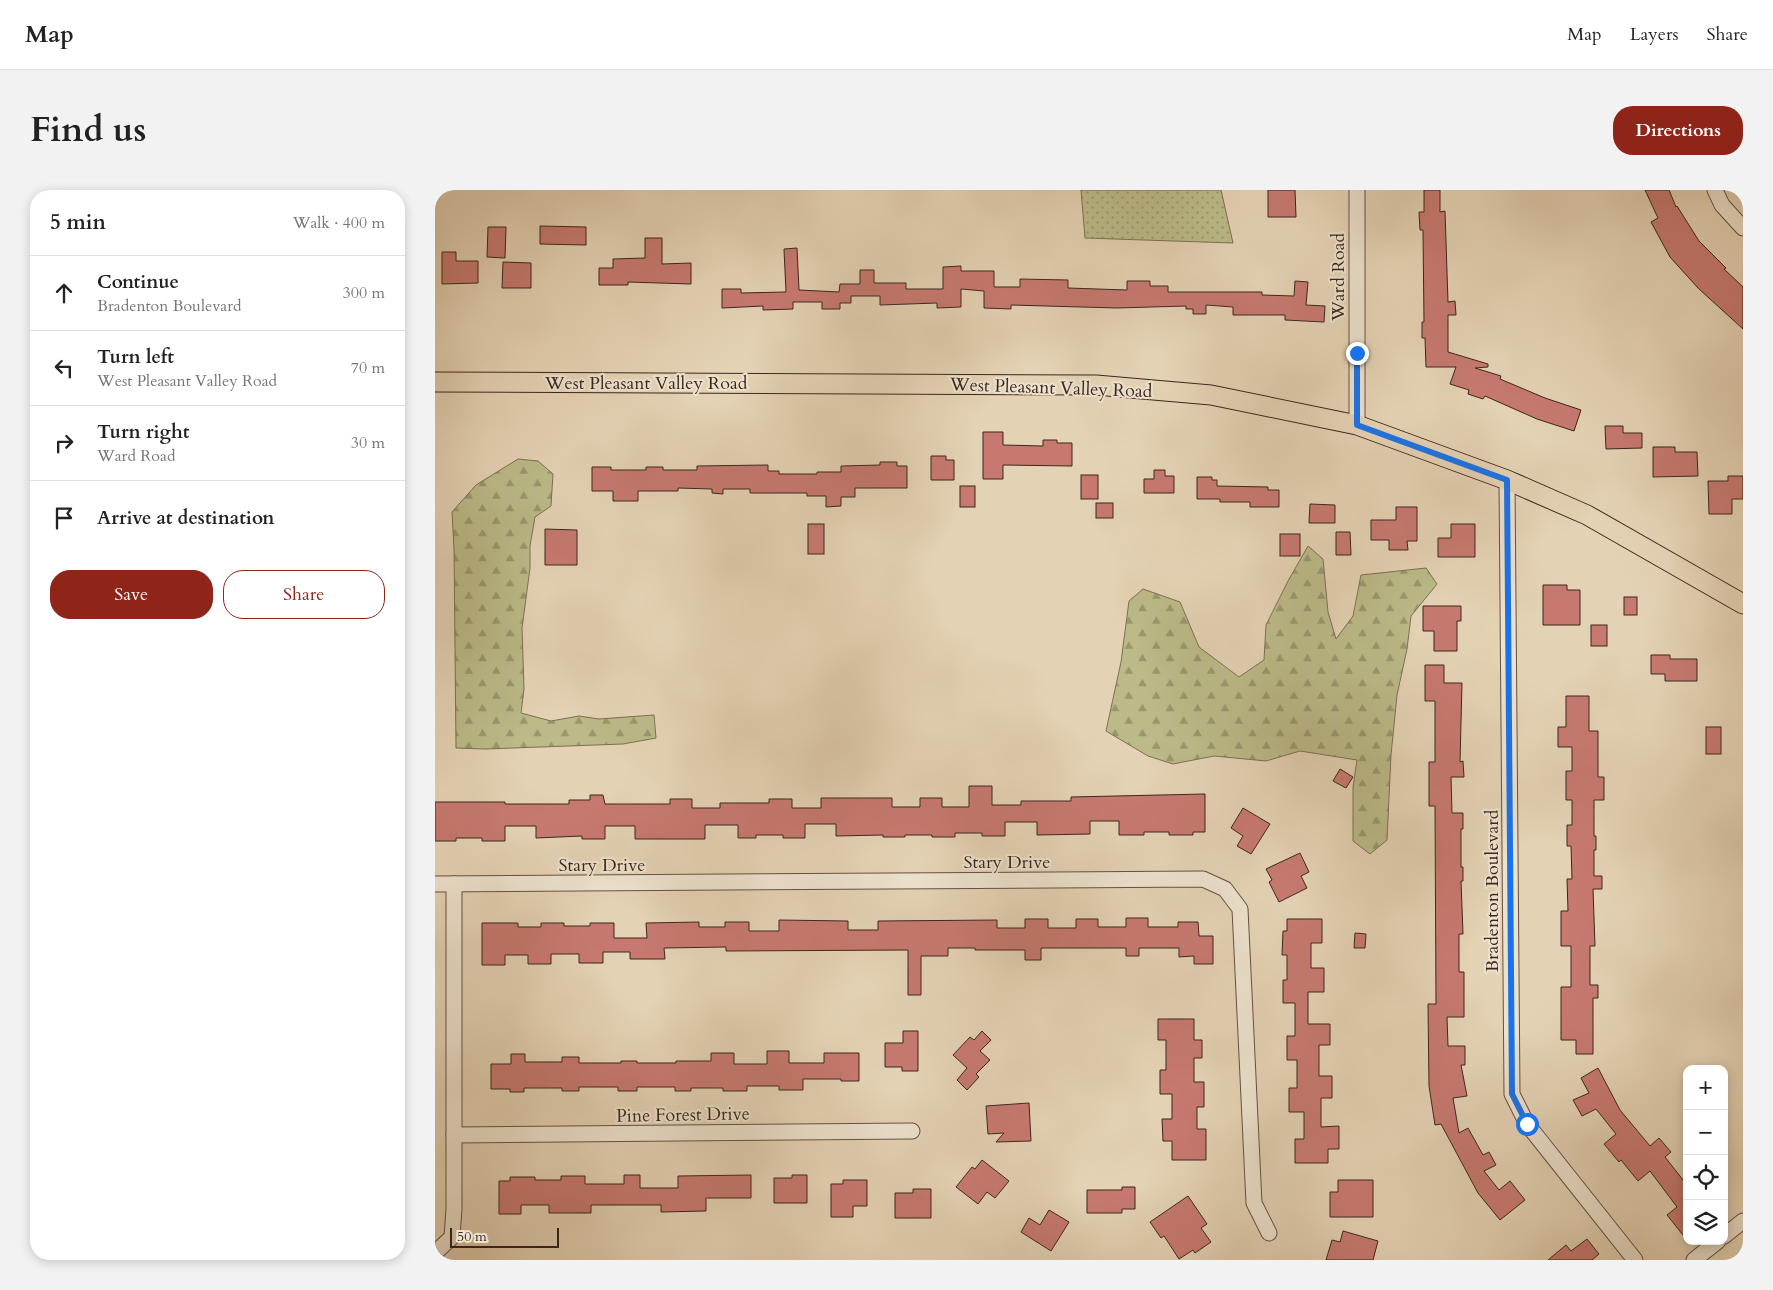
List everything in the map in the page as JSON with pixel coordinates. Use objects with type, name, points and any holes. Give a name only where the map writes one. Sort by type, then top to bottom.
[{"type":"main road","name":"West Pleasant Valley Road","points":[[435,382],[1096,385],[1211,395],[1357,425],[1507,480],[1587,515],[1743,604]]},
{"type":"street","name":"Ward Road","points":[[1357,190],[1357,425]]},
{"type":"street","points":[[1715,190],[1723,205],[1743,228]]},
{"type":"street","name":"Bradenton Boulevard","points":[[1507,480],[1512,1094],[1527,1124],[1635,1260]]},
{"type":"street","name":"Stary Drive","points":[[435,884],[1193,880],[1210,882],[1225,889],[1239,909],[1254,1203],[1269,1232]]},
{"type":"street","points":[[435,1253],[452,1237],[454,1209],[454,884]]},
{"type":"street","name":"Pine Forest Drive","points":[[454,1135],[912,1131]]},
{"type":"street","points":[[1728,1233],[1743,1222]]},
{"type":"street","points":[[1694,1260],[1713,1245]]},
{"type":"green space","points":[[1081,190],[1221,190],[1233,243],[1085,238]]},
{"type":"green space","points":[[518,459],[538,461],[553,474],[551,506],[535,517],[530,546],[530,568],[522,628],[524,689],[521,713],[551,721],[579,716],[599,719],[654,715],[656,738],[623,744],[486,749],[456,748],[452,512],[476,485]]},
{"type":"green space","points":[[1308,546],[1323,559],[1328,612],[1336,639],[1353,616],[1361,575],[1426,568],[1437,584],[1411,616],[1407,649],[1397,695],[1391,755],[1387,840],[1370,854],[1353,841],[1353,787],[1357,760],[1300,751],[1266,761],[1214,756],[1173,764],[1148,756],[1106,731],[1121,662],[1129,601],[1143,589],[1180,602],[1199,647],[1239,677],[1264,660],[1266,625]]},
{"type":"building","points":[[1268,190],[1295,190],[1296,217],[1268,217]]},
{"type":"building","points":[[1424,190],[1440,190],[1440,212],[1445,211],[1448,302],[1455,301],[1456,315],[1448,315],[1448,352],[1488,364],[1488,367],[1475,368],[1501,376],[1500,379],[1545,398],[1581,410],[1574,431],[1537,419],[1485,396],[1483,399],[1468,394],[1469,390],[1450,384],[1456,367],[1426,367],[1425,338],[1422,338],[1422,322],[1424,322],[1423,230],[1420,230],[1419,212],[1424,212]]},
{"type":"building","points":[[1645,190],[1669,190],[1676,207],[1699,241],[1743,287],[1743,329],[1698,288],[1670,257],[1651,222],[1658,218]]},
{"type":"building","points":[[540,226],[586,227],[586,245],[540,244]]},
{"type":"building","points":[[488,227],[506,227],[505,258],[487,257]]},
{"type":"building","points":[[645,238],[662,238],[662,264],[691,263],[691,284],[628,282],[628,285],[599,285],[599,268],[613,268],[613,259],[645,258]]},
{"type":"building","points":[[797,248],[799,290],[839,292],[840,284],[860,284],[860,270],[874,270],[874,283],[906,283],[906,289],[943,289],[943,267],[961,266],[961,271],[994,271],[994,287],[1020,287],[1020,279],[1068,280],[1068,288],[1127,290],[1127,281],[1150,281],[1150,286],[1168,286],[1168,292],[1262,292],[1262,295],[1294,296],[1295,281],[1308,282],[1306,305],[1325,306],[1324,322],[1285,320],[1285,315],[1233,315],[1233,307],[1206,305],[1206,314],[1193,314],[1193,309],[1186,309],[1186,306],[1117,308],[1011,305],[1011,309],[984,308],[984,291],[961,289],[961,307],[937,308],[937,303],[880,305],[880,296],[851,296],[851,303],[840,303],[840,309],[822,309],[822,302],[793,302],[793,309],[763,310],[763,306],[722,308],[722,289],[741,289],[741,293],[786,292],[784,249]]},
{"type":"building","points":[[442,252],[456,252],[456,261],[478,261],[478,283],[442,284]]},
{"type":"building","points":[[503,262],[531,263],[531,288],[502,288]]},
{"type":"building","points":[[1605,426],[1623,426],[1623,433],[1642,433],[1642,448],[1606,449]]},
{"type":"building","points":[[983,432],[1003,432],[1003,445],[1043,446],[1043,440],[1057,440],[1057,443],[1072,443],[1072,466],[1003,465],[1003,479],[983,479]]},
{"type":"building","points":[[1653,447],[1675,447],[1675,452],[1697,452],[1698,476],[1653,477]]},
{"type":"building","points":[[931,456],[946,456],[946,460],[954,460],[954,480],[931,480]]},
{"type":"building","points":[[880,462],[897,462],[897,466],[907,466],[907,488],[855,488],[855,497],[841,497],[841,506],[826,507],[826,496],[807,496],[807,493],[750,493],[750,489],[723,489],[723,494],[712,493],[712,489],[678,488],[678,491],[638,491],[638,501],[613,501],[613,491],[592,491],[592,467],[611,467],[611,470],[646,470],[646,467],[663,467],[663,470],[697,470],[697,466],[768,465],[768,471],[779,471],[779,474],[817,474],[817,472],[841,472],[841,466],[880,465]]},
{"type":"building","points":[[1154,470],[1165,470],[1165,476],[1174,476],[1174,493],[1144,493],[1144,479],[1154,479]]},
{"type":"building","points":[[1081,475],[1098,475],[1098,499],[1081,499]]},
{"type":"building","points":[[1728,476],[1743,476],[1743,499],[1732,499],[1732,514],[1709,514],[1708,481],[1728,481]]},
{"type":"building","points":[[1197,477],[1212,477],[1212,480],[1217,480],[1217,486],[1268,487],[1268,490],[1279,490],[1279,507],[1250,507],[1250,502],[1220,502],[1220,499],[1197,499]]},
{"type":"building","points":[[960,486],[975,486],[975,507],[960,507]]},
{"type":"building","points":[[1096,503],[1113,503],[1113,518],[1096,518]]},
{"type":"building","points":[[1310,504],[1335,505],[1335,523],[1309,523]]},
{"type":"building","points":[[1396,507],[1417,507],[1417,541],[1407,541],[1408,550],[1389,550],[1389,540],[1371,540],[1371,520],[1396,520]]},
{"type":"building","points":[[808,524],[824,524],[824,554],[808,554]]},
{"type":"building","points":[[1451,524],[1475,524],[1475,557],[1438,557],[1438,538],[1451,538]]},
{"type":"building","points":[[545,529],[577,530],[577,565],[545,565]]},
{"type":"building","points":[[1336,532],[1350,532],[1351,555],[1336,555]]},
{"type":"building","points":[[1280,534],[1300,534],[1300,556],[1280,556]]},
{"type":"building","points":[[1543,585],[1567,585],[1567,590],[1580,590],[1580,625],[1543,625]]},
{"type":"building","points":[[1624,597],[1637,597],[1637,615],[1624,615]]},
{"type":"building","points":[[1423,606],[1461,606],[1461,621],[1457,621],[1457,651],[1434,651],[1434,631],[1423,631]]},
{"type":"building","points":[[1591,625],[1607,625],[1607,646],[1591,646]]},
{"type":"building","points":[[1651,655],[1670,655],[1670,659],[1697,659],[1697,681],[1665,681],[1665,674],[1651,674]]},
{"type":"building","points":[[1425,665],[1444,665],[1444,683],[1462,683],[1460,762],[1463,761],[1464,777],[1451,777],[1452,813],[1463,813],[1461,867],[1463,867],[1463,881],[1461,881],[1463,934],[1459,934],[1459,972],[1464,972],[1464,1017],[1447,1017],[1448,1046],[1465,1046],[1465,1065],[1461,1065],[1467,1096],[1453,1098],[1459,1133],[1468,1128],[1483,1155],[1489,1152],[1496,1165],[1484,1171],[1499,1190],[1510,1181],[1525,1200],[1500,1220],[1478,1193],[1441,1124],[1435,1125],[1429,1086],[1428,1004],[1436,1004],[1435,806],[1429,806],[1429,762],[1435,762],[1435,701],[1425,701]]},
{"type":"building","points":[[1566,696],[1589,696],[1589,731],[1598,731],[1598,777],[1604,777],[1604,800],[1594,800],[1596,850],[1594,850],[1594,876],[1602,876],[1602,889],[1593,889],[1595,946],[1590,946],[1590,985],[1598,985],[1598,998],[1593,998],[1593,1054],[1576,1054],[1576,1040],[1561,1040],[1561,987],[1571,987],[1571,946],[1561,946],[1561,911],[1568,911],[1567,879],[1572,879],[1571,846],[1567,846],[1567,825],[1572,825],[1572,800],[1566,800],[1566,771],[1572,771],[1572,747],[1558,747],[1558,727],[1566,727]]},
{"type":"building","points":[[1706,727],[1721,727],[1721,754],[1706,754]]},
{"type":"building","points":[[1340,769],[1353,777],[1346,788],[1333,781]]},
{"type":"building","points":[[969,786],[992,786],[992,805],[1021,805],[1021,801],[1071,801],[1071,797],[1205,794],[1205,832],[1193,832],[1193,835],[1169,835],[1169,832],[1144,832],[1144,835],[1119,835],[1119,821],[1090,821],[1090,834],[1037,835],[1037,822],[1005,822],[1005,836],[982,836],[982,833],[955,833],[955,837],[905,835],[905,837],[883,837],[883,835],[836,836],[836,824],[805,824],[805,838],[783,838],[783,835],[756,835],[756,838],[738,838],[738,825],[705,825],[705,839],[635,839],[635,826],[605,826],[605,839],[582,839],[582,836],[536,838],[536,826],[505,826],[505,841],[482,841],[482,838],[456,838],[456,841],[435,841],[435,802],[569,804],[569,800],[590,800],[590,795],[603,795],[605,804],[670,804],[670,799],[692,799],[692,808],[720,808],[720,803],[769,803],[769,799],[792,799],[792,808],[821,808],[821,798],[892,798],[892,807],[920,807],[920,798],[942,798],[942,807],[969,807]]},
{"type":"building","points":[[1243,808],[1270,824],[1251,854],[1237,846],[1243,836],[1231,828]]},
{"type":"building","points":[[1300,853],[1309,872],[1301,876],[1307,888],[1279,902],[1269,882],[1272,880],[1266,869]]},
{"type":"building","points":[[1126,918],[1148,918],[1148,927],[1178,927],[1178,922],[1198,922],[1199,936],[1213,936],[1213,964],[1194,964],[1194,956],[1179,957],[1179,948],[1139,948],[1139,956],[1126,956],[1126,948],[1041,948],[1041,960],[1025,960],[1025,950],[948,948],[948,956],[921,956],[921,995],[908,995],[908,950],[726,951],[726,947],[664,948],[665,959],[630,959],[630,952],[603,952],[603,963],[579,963],[579,954],[551,954],[551,964],[528,964],[528,955],[505,955],[505,965],[482,965],[482,923],[518,923],[518,927],[541,927],[541,923],[564,923],[564,926],[590,926],[590,923],[614,923],[614,938],[647,938],[646,923],[699,922],[699,927],[725,927],[725,922],[749,922],[749,931],[779,931],[779,920],[848,921],[848,930],[878,930],[878,921],[997,920],[997,928],[1025,928],[1025,919],[1048,919],[1048,928],[1076,928],[1076,919],[1098,919],[1098,927],[1126,927]]},
{"type":"building","points":[[1287,919],[1322,919],[1322,943],[1311,943],[1311,968],[1324,968],[1324,992],[1308,992],[1308,1024],[1330,1024],[1330,1045],[1319,1045],[1319,1076],[1332,1076],[1332,1098],[1321,1098],[1321,1127],[1339,1126],[1339,1149],[1328,1149],[1328,1163],[1295,1163],[1295,1139],[1304,1139],[1304,1112],[1289,1112],[1289,1088],[1297,1088],[1297,1060],[1287,1060],[1287,1036],[1295,1036],[1295,1003],[1283,1003],[1283,980],[1287,980],[1287,955],[1282,955],[1283,931],[1287,931]]},
{"type":"building","points":[[1355,933],[1366,934],[1365,948],[1354,948]]},
{"type":"building","points":[[1158,1019],[1194,1019],[1194,1040],[1202,1040],[1202,1058],[1194,1058],[1194,1082],[1204,1082],[1204,1107],[1197,1107],[1197,1129],[1206,1129],[1206,1160],[1172,1160],[1172,1141],[1163,1141],[1162,1119],[1172,1119],[1172,1094],[1160,1094],[1160,1070],[1166,1070],[1166,1040],[1158,1040]]},
{"type":"building","points":[[903,1031],[918,1031],[918,1071],[902,1071],[902,1067],[885,1067],[885,1043],[903,1043]]},
{"type":"building","points":[[982,1031],[991,1040],[980,1051],[990,1060],[976,1074],[979,1077],[967,1090],[957,1080],[967,1068],[953,1055],[970,1037],[974,1040]]},
{"type":"building","points":[[767,1051],[789,1051],[789,1063],[824,1063],[824,1053],[859,1053],[859,1081],[803,1079],[803,1090],[779,1090],[779,1086],[747,1086],[747,1091],[723,1091],[723,1088],[691,1088],[691,1091],[675,1091],[675,1087],[637,1087],[637,1091],[618,1091],[618,1087],[579,1087],[579,1091],[562,1091],[562,1088],[524,1088],[524,1092],[510,1092],[510,1089],[491,1089],[491,1064],[511,1064],[511,1054],[525,1054],[525,1062],[562,1062],[562,1057],[579,1057],[579,1063],[637,1061],[637,1063],[676,1063],[676,1061],[711,1061],[711,1053],[734,1053],[734,1064],[767,1064]]},
{"type":"building","points":[[1598,1068],[1620,1110],[1650,1146],[1659,1138],[1671,1152],[1665,1157],[1683,1180],[1683,1235],[1667,1215],[1677,1207],[1650,1171],[1638,1181],[1621,1160],[1619,1162],[1604,1144],[1616,1134],[1596,1109],[1582,1116],[1573,1100],[1589,1093],[1581,1078]]},
{"type":"building","points":[[1029,1103],[1031,1141],[996,1142],[1004,1133],[988,1134],[986,1106]]},
{"type":"building","points":[[982,1160],[1009,1181],[995,1198],[987,1192],[978,1204],[956,1187],[972,1167],[975,1169]]},
{"type":"building","points":[[624,1175],[640,1175],[640,1188],[678,1188],[678,1176],[751,1175],[751,1198],[706,1198],[706,1211],[661,1212],[661,1205],[591,1205],[591,1213],[549,1213],[549,1205],[521,1205],[521,1214],[499,1214],[499,1181],[510,1181],[510,1177],[535,1177],[535,1180],[561,1180],[561,1176],[585,1176],[585,1184],[624,1184]]},
{"type":"building","points":[[792,1175],[807,1175],[807,1203],[774,1203],[774,1178],[792,1178]]},
{"type":"building","points":[[843,1180],[867,1180],[867,1206],[853,1206],[853,1217],[831,1217],[831,1184],[843,1184]]},
{"type":"building","points":[[1338,1180],[1373,1180],[1373,1217],[1330,1217],[1330,1192],[1338,1192]]},
{"type":"building","points":[[1122,1187],[1135,1187],[1135,1209],[1122,1209],[1122,1213],[1087,1213],[1087,1190],[1122,1190]]},
{"type":"building","points":[[913,1189],[931,1189],[931,1218],[895,1218],[895,1193],[913,1193]]},
{"type":"building","points":[[1188,1196],[1207,1224],[1201,1228],[1211,1242],[1195,1253],[1193,1250],[1179,1259],[1164,1236],[1161,1238],[1150,1222]]},
{"type":"building","points":[[1049,1210],[1069,1222],[1051,1251],[1021,1232],[1029,1218],[1040,1225]]},
{"type":"building","points":[[1343,1231],[1378,1241],[1373,1260],[1326,1260],[1332,1240],[1340,1242]]},
{"type":"building","points":[[1587,1239],[1599,1254],[1592,1260],[1548,1260],[1566,1245],[1571,1251]]},
{"type":"route","points":[[1357,353],[1357,425],[1507,480],[1512,1094],[1527,1124]]}]
